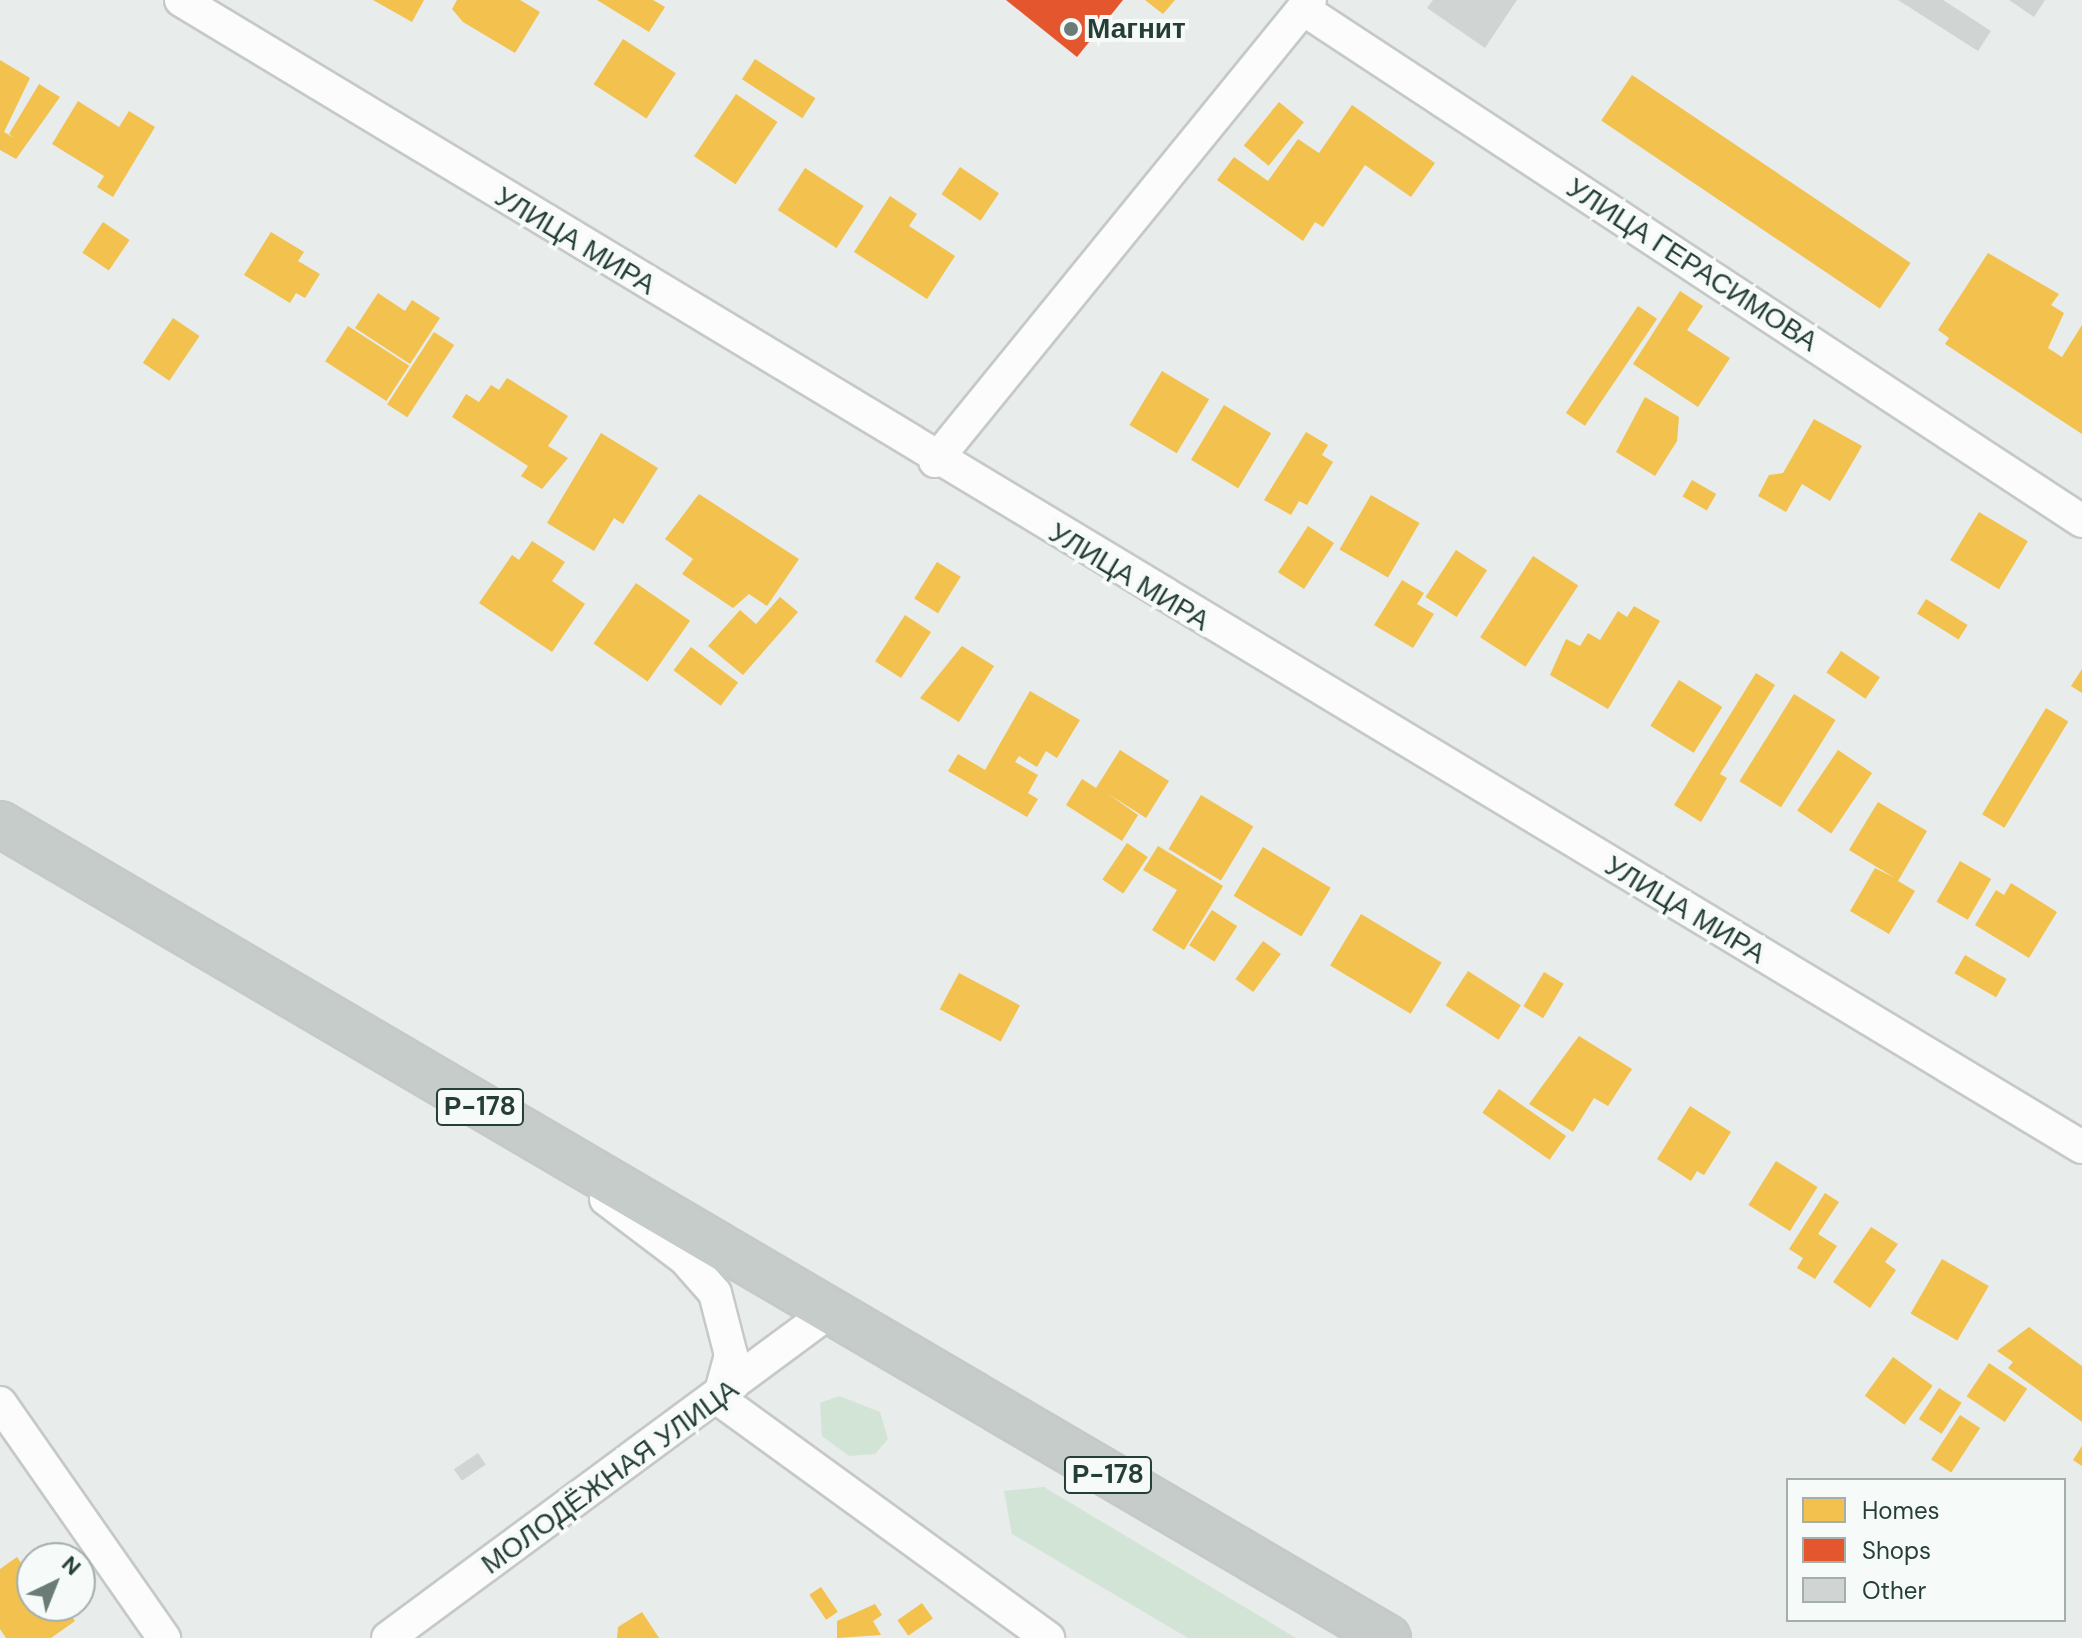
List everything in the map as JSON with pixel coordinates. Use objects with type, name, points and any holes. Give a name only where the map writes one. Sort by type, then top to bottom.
[{"type":"highway","name":"Р-178","points":[[0,824],[1388,1638]]},
{"type":"street","name":"УЛИЦА МИРА","points":[[181,0],[935,461],[2082,1147]]},
{"type":"street","points":[[935,461],[1306,4]]},
{"type":"street","name":"УЛИЦА ГЕРАСИМОВА","points":[[1306,4],[2082,521]]},
{"type":"street","points":[[494,1115],[685,1259],[715,1293],[731,1355],[719,1399],[1048,1638]]},
{"type":"street","name":"МОЛОДЁЖНАЯ УЛИЦА","points":[[388,1638],[719,1399],[829,1312]]},
{"type":"street","points":[[0,1403],[164,1638]]},
{"type":"green space","points":[[839,1396],[880,1412],[888,1439],[875,1454],[849,1456],[822,1436],[820,1403]]},
{"type":"green space","points":[[1044,1487],[1296,1638],[1188,1638],[1012,1534],[1004,1491]]},
{"type":"building: Homes","points":[[373,0],[424,0],[412,22]]},
{"type":"building: Homes","points":[[457,0],[520,0],[540,12],[515,53],[463,22],[452,9]]},
{"type":"building: Homes","points":[[597,0],[653,0],[665,7],[649,32]]},
{"type":"building: Homes","points":[[1145,0],[1175,0],[1163,14]]},
{"type":"building: Homes","points":[[623,39],[676,73],[646,119],[594,84]]},
{"type":"building: Homes","points":[[755,59],[815,98],[802,118],[742,79]]},
{"type":"building: Homes","points":[[0,60],[30,78],[4,132],[16,139],[9,134],[39,84],[60,97],[16,159],[0,150]]},
{"type":"building: Homes","points":[[1632,75],[1911,263],[1880,308],[1601,121]]},
{"type":"building: Homes","points":[[736,94],[777,122],[736,184],[694,156]]},
{"type":"building: Homes","points":[[78,101],[119,127],[129,111],[155,127],[113,197],[97,187],[104,176],[52,144]]},
{"type":"building: Homes","points":[[1279,102],[1304,122],[1269,166],[1244,146]]},
{"type":"building: Homes","points":[[1352,105],[1435,163],[1411,197],[1365,165],[1323,227],[1315,222],[1303,241],[1217,180],[1234,157],[1268,181],[1298,139],[1319,153]]},
{"type":"building: Homes","points":[[960,167],[999,193],[981,221],[942,194]]},
{"type":"building: Homes","points":[[805,168],[864,206],[836,248],[778,210]]},
{"type":"building: Homes","points":[[890,196],[917,214],[909,226],[955,256],[927,299],[854,252]]},
{"type":"building: Homes","points":[[103,222],[130,240],[109,271],[82,253]]},
{"type":"building: Homes","points":[[271,232],[304,252],[298,261],[320,274],[305,298],[296,293],[290,303],[244,275]]},
{"type":"building: Homes","points":[[1988,253],[2059,294],[2051,305],[2064,313],[2048,348],[2062,357],[2082,325],[2082,434],[1945,344],[1949,338],[1938,330]]},
{"type":"building: Homes","points":[[1680,291],[1703,306],[1687,330],[1730,358],[1698,407],[1633,364]]},
{"type":"building: Homes","points":[[378,293],[405,311],[412,300],[440,318],[410,364],[355,328]]},
{"type":"building: Homes","points":[[1638,306],[1657,319],[1585,426],[1566,413]]},
{"type":"building: Homes","points":[[173,318],[200,336],[169,381],[143,363]]},
{"type":"building: Homes","points":[[348,326],[409,366],[386,401],[325,361]]},
{"type":"building: Homes","points":[[434,332],[454,345],[407,417],[387,404]]},
{"type":"building: Homes","points":[[1162,371],[1209,399],[1177,453],[1130,425]]},
{"type":"building: Homes","points":[[507,378],[568,416],[548,446],[568,458],[542,489],[521,476],[528,466],[452,417],[466,394],[479,402],[491,385],[499,390]]},
{"type":"building: Homes","points":[[1645,397],[1679,417],[1677,441],[1655,476],[1616,452]]},
{"type":"building: Homes","points":[[1224,405],[1271,433],[1238,488],[1191,460]]},
{"type":"building: Homes","points":[[1814,419],[1862,446],[1830,501],[1802,484],[1786,512],[1758,496],[1769,475],[1783,473]]},
{"type":"building: Homes","points":[[1306,432],[1328,445],[1322,455],[1333,462],[1307,505],[1299,501],[1291,515],[1264,500]]},
{"type":"building: Homes","points":[[601,433],[658,468],[623,524],[614,518],[594,551],[547,523]]},
{"type":"building: Homes","points":[[1692,480],[1716,494],[1707,510],[1682,496]]},
{"type":"building: Homes","points":[[699,494],[799,559],[767,606],[749,594],[733,608],[682,574],[693,559],[665,539]]},
{"type":"building: Homes","points":[[1371,495],[1419,523],[1388,578],[1340,550]]},
{"type":"building: Homes","points":[[1979,512],[2028,541],[1999,589],[1950,560]]},
{"type":"building: Homes","points":[[1308,526],[1334,543],[1304,589],[1278,572]]},
{"type":"building: Homes","points":[[532,541],[565,562],[552,581],[585,604],[552,652],[479,603],[512,555],[519,560]]},
{"type":"building: Homes","points":[[1456,550],[1487,570],[1457,617],[1426,597]]},
{"type":"building: Homes","points":[[1533,556],[1578,585],[1525,667],[1480,637]]},
{"type":"building: Homes","points":[[937,562],[961,577],[938,613],[914,598]]},
{"type":"building: Homes","points":[[1402,580],[1424,593],[1417,604],[1434,614],[1413,648],[1374,625]]},
{"type":"building: Homes","points":[[636,583],[690,621],[648,681],[594,644]]},
{"type":"building: Homes","points":[[780,597],[798,612],[743,675],[708,646],[740,610],[756,624]]},
{"type":"building: Homes","points":[[1926,599],[1968,625],[1959,639],[1917,613]]},
{"type":"building: Homes","points":[[1634,606],[1660,621],[1608,709],[1550,675],[1566,639],[1580,646],[1588,633],[1600,640],[1618,611],[1627,617]]},
{"type":"building: Homes","points":[[905,615],[931,632],[901,678],[875,661]]},
{"type":"building: Homes","points":[[962,646],[994,666],[959,722],[920,698]]},
{"type":"building: Homes","points":[[691,647],[738,683],[721,706],[674,670]]},
{"type":"building: Homes","points":[[1841,651],[1880,677],[1865,699],[1826,673]]},
{"type":"building: Homes","points":[[2082,669],[2082,693],[2071,686]]},
{"type":"building: Homes","points":[[1756,673],[1775,685],[1720,774],[1727,778],[1701,822],[1674,805]]},
{"type":"building: Homes","points":[[1679,680],[1722,707],[1694,753],[1650,726]]},
{"type":"building: Homes","points":[[1030,691],[1080,720],[1057,758],[1046,751],[1037,767],[1019,756],[1015,762],[1038,775],[1028,793],[1038,799],[1027,817],[948,771],[958,754],[985,770]]},
{"type":"building: Homes","points":[[1794,694],[1836,720],[1781,807],[1739,781]]},
{"type":"building: Homes","points":[[2046,708],[2068,721],[2004,828],[1982,814]]},
{"type":"building: Homes","points":[[1120,750],[1169,781],[1146,818],[1107,793],[1138,815],[1122,841],[1066,805],[1082,779],[1096,788]]},
{"type":"building: Homes","points":[[1838,750],[1872,773],[1831,833],[1797,811]]},
{"type":"building: Homes","points":[[1201,795],[1253,826],[1221,880],[1169,849]]},
{"type":"building: Homes","points":[[1878,802],[1927,831],[1898,881],[1915,891],[1889,934],[1850,911],[1875,868],[1895,878],[1849,850]]},
{"type":"building: Homes","points":[[1127,843],[1148,857],[1123,893],[1102,879]]},
{"type":"building: Homes","points":[[1158,846],[1223,886],[1184,950],[1152,930],[1177,890],[1143,870]]},
{"type":"building: Homes","points":[[1263,847],[1331,888],[1301,937],[1234,896]]},
{"type":"building: Homes","points":[[1960,861],[1991,879],[1968,920],[1936,902]]},
{"type":"building: Homes","points":[[2011,883],[2057,912],[2029,958],[1975,925],[1996,890],[2004,895]]},
{"type":"building: Homes","points":[[1212,910],[1237,926],[1214,962],[1189,945]]},
{"type":"building: Homes","points":[[1361,914],[1442,962],[1411,1014],[1330,965]]},
{"type":"building: Homes","points":[[1263,941],[1281,954],[1253,992],[1235,979]]},
{"type":"building: Homes","points":[[1965,955],[2007,979],[1996,997],[1954,973]]},
{"type":"building: Homes","points":[[1468,971],[1521,1005],[1499,1040],[1446,1005]]},
{"type":"building: Homes","points":[[1544,972],[1564,984],[1543,1018],[1523,1006]]},
{"type":"building: Homes","points":[[959,973],[1020,1005],[1001,1042],[940,1009]]},
{"type":"building: Homes","points":[[1579,1036],[1632,1069],[1608,1106],[1594,1098],[1573,1132],[1529,1104]]},
{"type":"building: Homes","points":[[1499,1089],[1566,1136],[1550,1160],[1482,1113]]},
{"type":"building: Homes","points":[[1690,1106],[1731,1132],[1704,1175],[1697,1171],[1691,1181],[1657,1159]]},
{"type":"building: Homes","points":[[1776,1161],[1818,1187],[1790,1231],[1748,1205]]},
{"type":"building: Homes","points":[[1825,1193],[1839,1202],[1818,1234],[1837,1246],[1815,1279],[1797,1268],[1803,1258],[1789,1249]]},
{"type":"building: Homes","points":[[1871,1227],[1898,1244],[1885,1262],[1896,1270],[1870,1308],[1833,1282]]},
{"type":"building: Homes","points":[[1942,1259],[1989,1286],[1957,1341],[1910,1314]]},
{"type":"building: Homes","points":[[2029,1327],[2082,1366],[2082,1422],[2008,1368],[2013,1362],[1997,1351]]},
{"type":"building: Homes","points":[[1893,1357],[1933,1386],[1904,1425],[1865,1396]]},
{"type":"building: Homes","points":[[1989,1363],[2027,1389],[2005,1422],[1967,1396]]},
{"type":"building: Homes","points":[[1939,1388],[1962,1403],[1941,1434],[1919,1419]]},
{"type":"building: Homes","points":[[1960,1415],[1980,1428],[1951,1473],[1931,1459]]},
{"type":"building: Homes","points":[[2082,1446],[2082,1466],[2073,1460]]},
{"type":"building: Homes","points":[[16,1558],[16,1622],[74,1622],[51,1638],[6,1638],[0,1629],[0,1569]]},
{"type":"building: Homes","points":[[821,1587],[838,1612],[826,1620],[809,1595]]},
{"type":"building: Homes","points":[[922,1603],[933,1619],[908,1636],[897,1620]]},
{"type":"building: Homes","points":[[875,1604],[882,1615],[873,1621],[881,1635],[837,1638],[837,1621]]},
{"type":"building: Homes","points":[[642,1612],[659,1638],[617,1638],[618,1627]]},
{"type":"building: Shops","name":"Магнит","points":[[1006,0],[1123,0],[1077,57]]},
{"type":"building: Other","points":[[1433,0],[1517,0],[1485,48],[1427,8]]},
{"type":"building: Other","points":[[1898,0],[1943,0],[1991,31],[1978,51]]},
{"type":"building: Other","points":[[2009,0],[2045,0],[2034,17]]},
{"type":"building: Other","points":[[478,1453],[486,1465],[462,1481],[454,1469]]},
{"type":"place","name":"Магнит","points":[[1071,29]]}]
